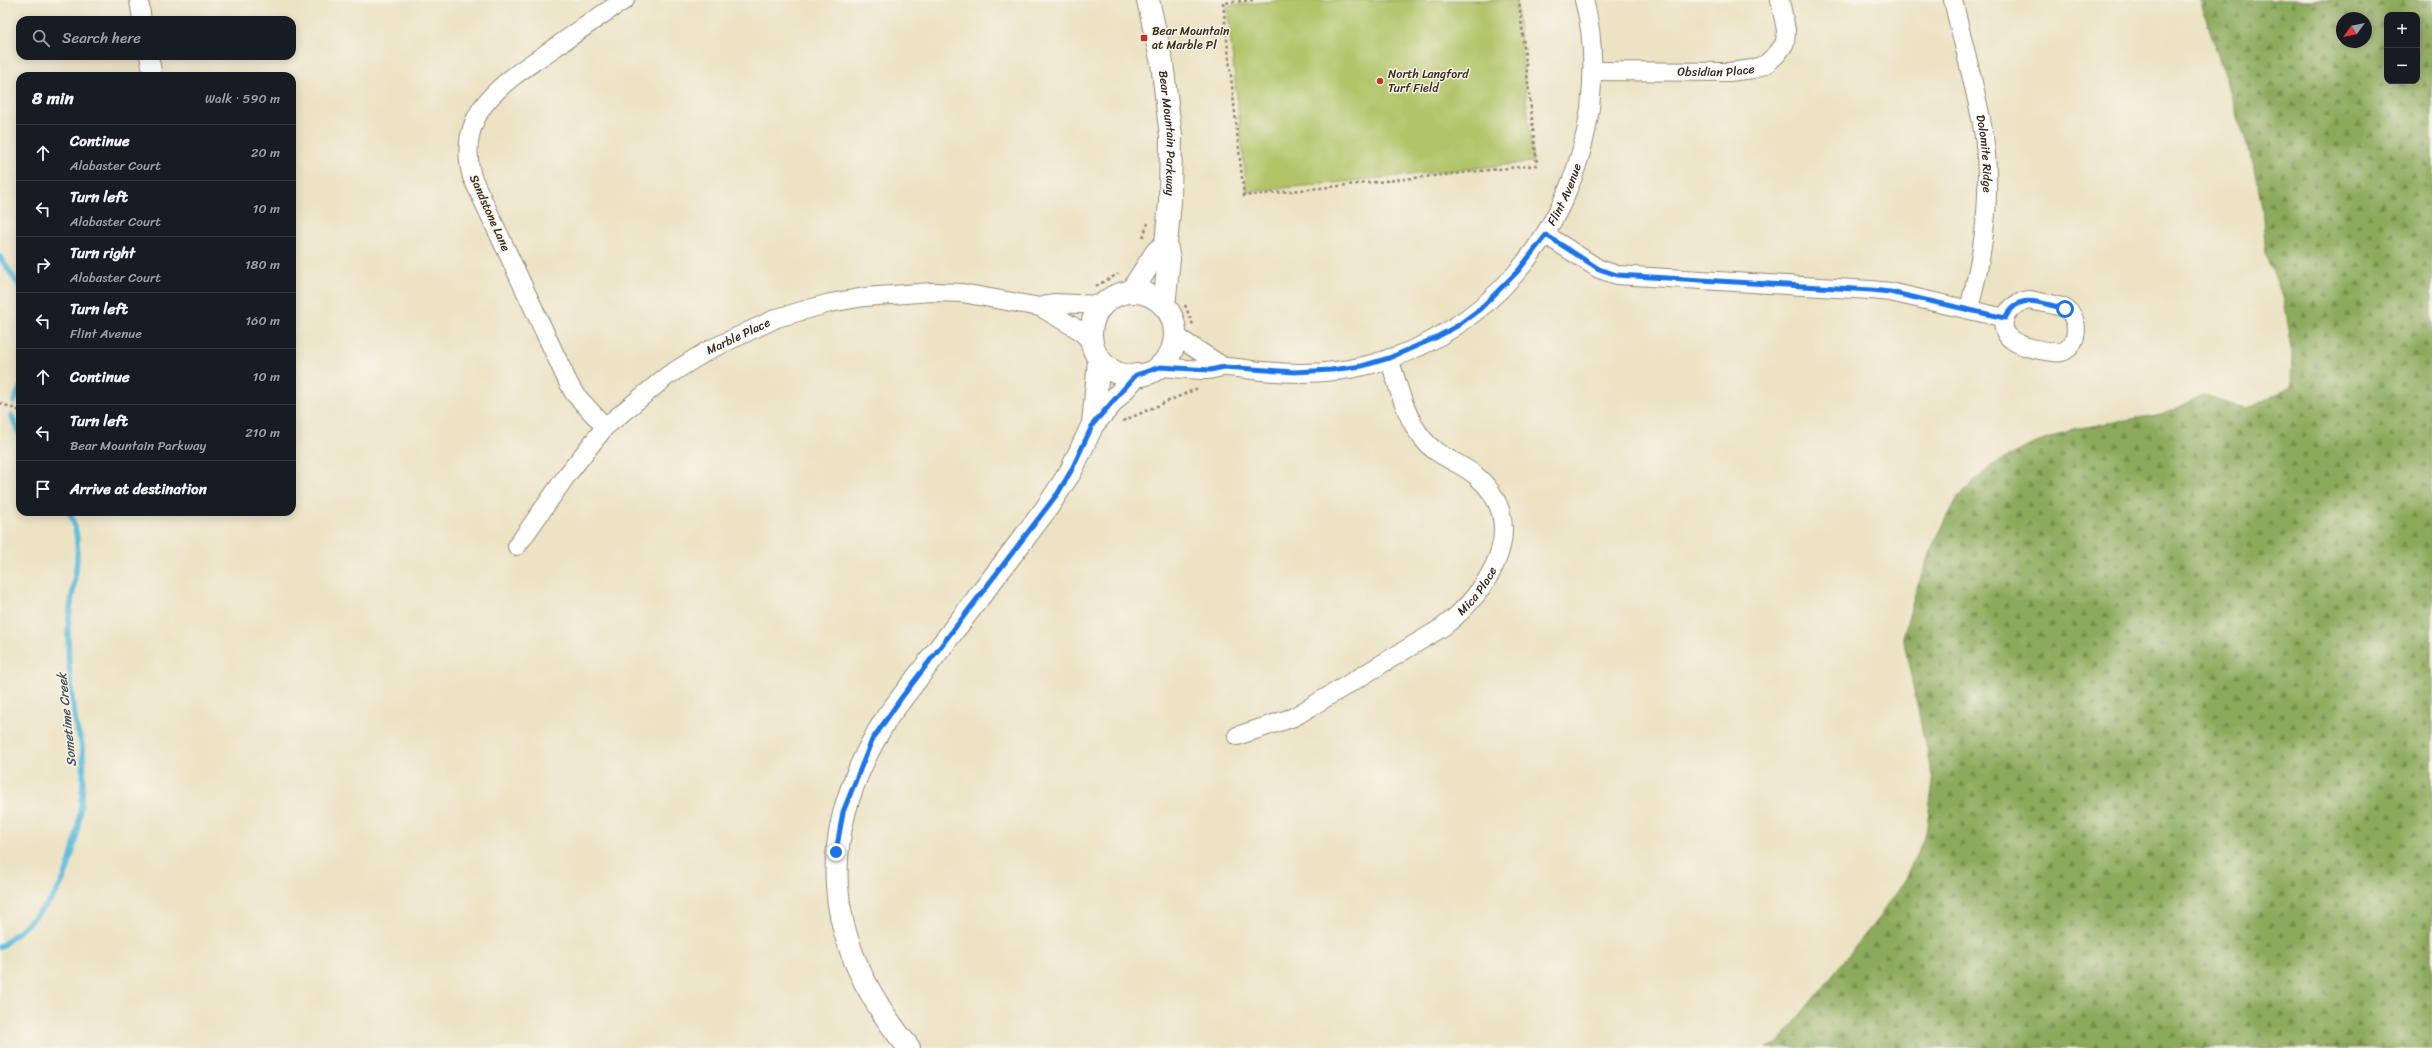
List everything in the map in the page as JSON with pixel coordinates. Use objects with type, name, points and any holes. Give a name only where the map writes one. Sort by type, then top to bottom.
[{"type":"street","points":[[139,0],[141,16]]},
{"type":"street","name":"Sandstone Lane","points":[[605,427],[574,393],[568,382],[472,178],[468,161],[468,143],[471,128],[481,109],[505,83],[625,0]]},
{"type":"street","name":"Bear Mountain Parkway","points":[[1148,0],[1162,63],[1171,130],[1171,163],[1166,244],[1174,304]]},
{"type":"street","name":"Flint Avenue","points":[[1160,367],[1210,370],[1224,367],[1294,372],[1362,366],[1389,358],[1435,338],[1457,326],[1480,309],[1518,271],[1546,235],[1572,182],[1582,155],[1593,71],[1592,46],[1584,0]]},
{"type":"street","name":"Obsidian Place","points":[[1593,71],[1714,72],[1753,69],[1766,64],[1777,54],[1785,43],[1786,30],[1780,0]]},
{"type":"street","name":"Dolomite Ridge","points":[[1953,0],[1981,120],[1986,179],[1987,209],[1983,248],[1969,309]]},
{"type":"street","points":[[150,60],[152,72]]},
{"type":"street","points":[[1546,235],[1599,269],[1617,275],[1871,290],[1969,309],[2005,318]]},
{"type":"street","points":[[1131,292],[1156,253],[1166,244]]},
{"type":"street","name":"Marble Place","points":[[516,546],[567,475],[605,427],[667,376],[708,351],[748,331],[802,310],[865,298],[932,292],[962,293],[1040,307],[1079,330],[1090,340]]},
{"type":"street","points":[[1093,424],[1099,361],[1090,340],[1096,316],[1096,296],[1131,292],[1144,294],[1174,304],[1174,335],[1170,353],[1160,367],[1136,375],[1123,375],[1112,370],[1099,361]]},
{"type":"street","name":"Marble Place","points":[[1040,307],[1053,303],[1096,296]]},
{"type":"street","name":"Flint Avenue","points":[[1174,335],[1224,367]]},
{"type":"street","name":"Mica Place","points":[[1237,736],[1294,717],[1443,627],[1461,614],[1475,598],[1488,581],[1498,560],[1503,538],[1501,513],[1491,492],[1475,475],[1439,454],[1415,429],[1389,358]]},
{"type":"street","points":[[909,1048],[885,1019],[867,989],[853,959],[842,921],[837,887],[836,852],[843,812],[872,740],[888,716],[1050,504],[1071,471],[1093,424],[1136,375]]},
{"type":"path","points":[[1253,0],[1228,4],[1223,3],[1244,196],[1249,194],[1537,165],[1535,160],[1519,0]]},
{"type":"path","points":[[1096,296],[1105,283],[1119,273]]},
{"type":"path","points":[[1174,304],[1196,328]]},
{"type":"path","points":[[1116,424],[1202,386]]},
{"type":"path","points":[[0,403],[16,409]]},
{"type":"green space","name":"North Langford Turf Field","points":[[1285,0],[1516,0],[1533,162],[1247,192],[1227,6]]},
{"type":"green space","points":[[2200,0],[2432,0],[2432,1048],[1767,1048],[1777,1044],[1880,916],[1907,875],[1926,833],[1933,782],[1903,637],[1917,588],[1934,543],[1958,497],[1991,466],[2031,445],[2074,429],[2166,413],[2205,395],[2247,409],[2291,387],[2292,349],[2284,301],[2266,254],[2262,208],[2253,163]]},
{"type":"waterway","name":"Sometime Creek","points":[[0,257],[16,281]]},
{"type":"waterway","name":"Sometime Creek","points":[[14,402],[16,397]]},
{"type":"waterway","name":"Sometime Creek","points":[[11,415],[16,426]]},
{"type":"waterway","name":"Sometime Creek","points":[[0,947],[23,928],[47,904],[58,890],[65,876],[79,819],[82,799],[83,761],[82,745],[77,728],[73,702],[69,666],[68,631],[76,570],[77,539],[71,516]]},
{"type":"place","name":"Bear Mountain at Marble Pl","points":[[1144,38]]},
{"type":"place","name":"North Langford Turf Field","points":[[1380,81]]},
{"type":"route","points":[[836,852],[843,812],[856,774],[872,740],[946,638],[1046,510],[1071,471],[1093,424],[1136,375],[1160,367],[1210,370],[1224,367],[1263,371],[1294,372],[1331,370],[1362,366],[1389,358],[1435,338],[1457,326],[1480,309],[1518,271],[1534,253],[1546,235],[1599,269],[1617,275],[1635,278],[1890,292],[2005,318],[2010,308],[2019,302],[2030,300],[2065,309]]}]
